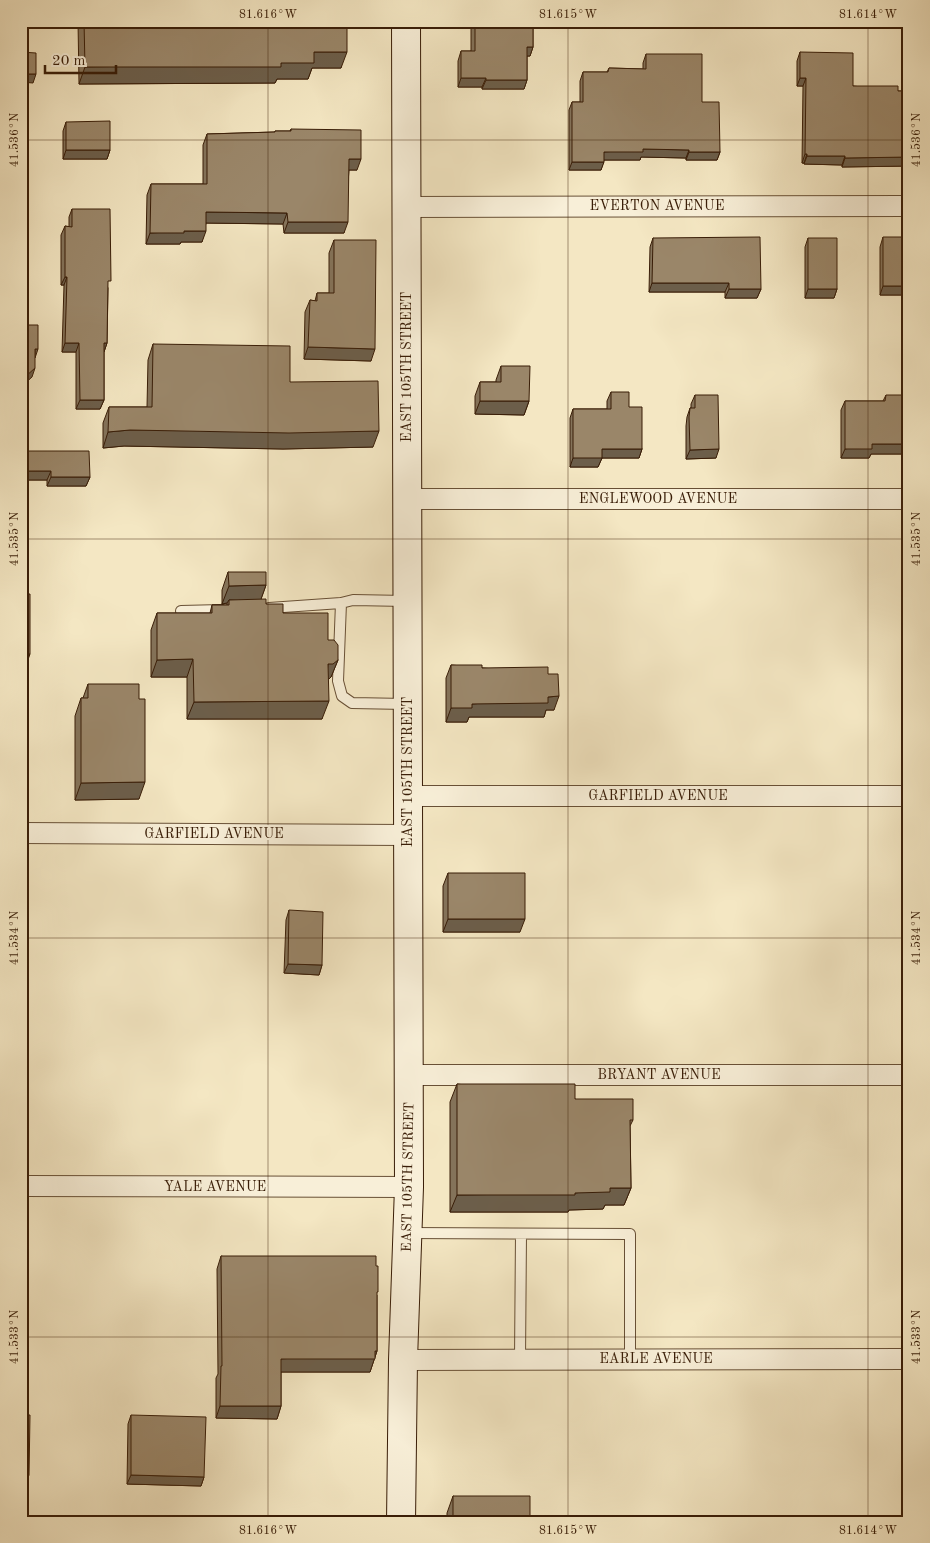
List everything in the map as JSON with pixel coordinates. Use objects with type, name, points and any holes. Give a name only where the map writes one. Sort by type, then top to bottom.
[{"type":"main road","name":"EAST 105TH STREET","points":[[401,1522],[403,1360],[409,1187],[406,21]]},
{"type":"street","name":"EVERTON AVENUE","points":[[406,207],[909,206]]},
{"type":"street","name":"ENGLEWOOD AVENUE","points":[[407,499],[909,499]]},
{"type":"street","name":"GARFIELD AVENUE","points":[[408,796],[909,796]]},
{"type":"street","name":"GARFIELD AVENUE","points":[[21,833],[408,835]]},
{"type":"street","name":"BRYANT AVENUE","points":[[409,1075],[909,1075]]},
{"type":"street","name":"YALE AVENUE","points":[[21,1186],[409,1187]]},
{"type":"street","name":"EARLE AVENUE","points":[[403,1360],[909,1359]]},
{"type":"lane","points":[[257,609],[341,603],[352,600],[406,601]]},
{"type":"lane","points":[[341,603],[338,681],[342,696],[352,703],[407,704]]},
{"type":"lane","points":[[181,611],[229,610]]},
{"type":"lane","points":[[407,1233],[630,1234],[630,1360]]},
{"type":"lane","points":[[520,1360],[521,1234]]},
{"type":"building","points":[[84,21],[347,21],[347,52],[314,52],[314,63],[281,63],[281,67],[85,67]]},
{"type":"building","points":[[475,21],[533,21],[533,47],[527,47],[527,80],[461,78],[461,51],[475,51]]},
{"type":"building","points":[[21,52],[36,53],[36,74],[21,74]]},
{"type":"building","points":[[800,52],[853,53],[853,86],[898,86],[898,91],[909,91],[909,157],[845,158],[845,156],[807,156],[805,154],[806,78],[800,78]]},
{"type":"building","points":[[646,54],[702,54],[702,102],[719,102],[720,152],[643,149],[643,152],[604,152],[604,162],[572,162],[572,102],[583,102],[583,72],[608,72],[609,68],[646,69]]},
{"type":"building","points":[[110,121],[110,150],[66,150],[66,122]]},
{"type":"building","points":[[291,129],[361,130],[361,159],[349,159],[348,222],[288,222],[287,213],[206,212],[206,231],[150,233],[151,184],[207,184],[207,134],[275,132],[291,131]]},
{"type":"building","points":[[72,209],[110,209],[111,281],[108,281],[107,343],[104,343],[104,400],[80,400],[79,343],[65,343],[67,277],[65,277],[65,226],[72,227]]},
{"type":"building","points":[[760,237],[761,289],[729,289],[729,283],[652,283],[653,238]]},
{"type":"building","points":[[883,237],[909,237],[909,286],[883,286]]},
{"type":"building","points":[[808,238],[837,238],[837,289],[808,289]]},
{"type":"building","points":[[334,240],[376,240],[375,349],[308,347],[310,300],[317,301],[317,293],[334,293]]},
{"type":"building","points":[[21,325],[38,325],[38,349],[35,349],[35,368],[25,377],[21,377]]},
{"type":"building","points":[[153,344],[290,346],[290,382],[378,381],[379,431],[289,433],[130,430],[108,432],[109,407],[152,407]]},
{"type":"building","points":[[501,366],[530,366],[529,401],[480,401],[480,382],[501,382]]},
{"type":"building","points":[[611,392],[629,392],[629,407],[642,407],[642,449],[602,449],[602,458],[573,458],[573,409],[611,409]]},
{"type":"building","points":[[695,395],[718,395],[719,449],[690,450],[689,417],[690,408],[695,408]]},
{"type":"building","points":[[886,395],[909,395],[909,444],[872,444],[872,449],[845,449],[845,401],[885,401]]},
{"type":"building","points":[[21,451],[89,451],[90,477],[51,477],[51,471],[21,471]]},
{"type":"building","points":[[228,572],[266,572],[266,585],[229,586]]},
{"type":"building","points":[[21,594],[30,594],[30,654],[21,654]]},
{"type":"building","points":[[266,599],[266,604],[283,604],[283,613],[328,613],[328,640],[334,640],[338,645],[338,660],[333,664],[328,664],[329,701],[194,702],[193,659],[157,660],[157,613],[212,613],[212,605],[229,605],[229,600]]},
{"type":"building","points":[[451,665],[482,665],[482,668],[548,667],[548,674],[558,674],[559,696],[548,697],[548,703],[472,704],[472,708],[451,708]]},
{"type":"building","points":[[88,684],[139,684],[139,699],[145,699],[145,782],[81,783],[81,698],[88,698]]},
{"type":"building","points":[[448,873],[525,873],[525,919],[448,919]]},
{"type":"building","points":[[289,910],[323,912],[322,965],[288,964]]},
{"type":"building","points":[[457,1084],[575,1084],[575,1099],[633,1099],[633,1120],[630,1120],[631,1188],[610,1188],[610,1192],[575,1193],[575,1195],[457,1195]]},
{"type":"building","points":[[221,1256],[376,1256],[378,1292],[377,1351],[375,1351],[375,1359],[281,1359],[281,1406],[220,1406],[222,1366]]},
{"type":"building","points":[[21,1415],[30,1415],[29,1475],[21,1475]]},
{"type":"building","points":[[131,1415],[206,1417],[204,1477],[131,1475]]},
{"type":"building","points":[[453,1496],[530,1496],[530,1522],[453,1522]]}]
